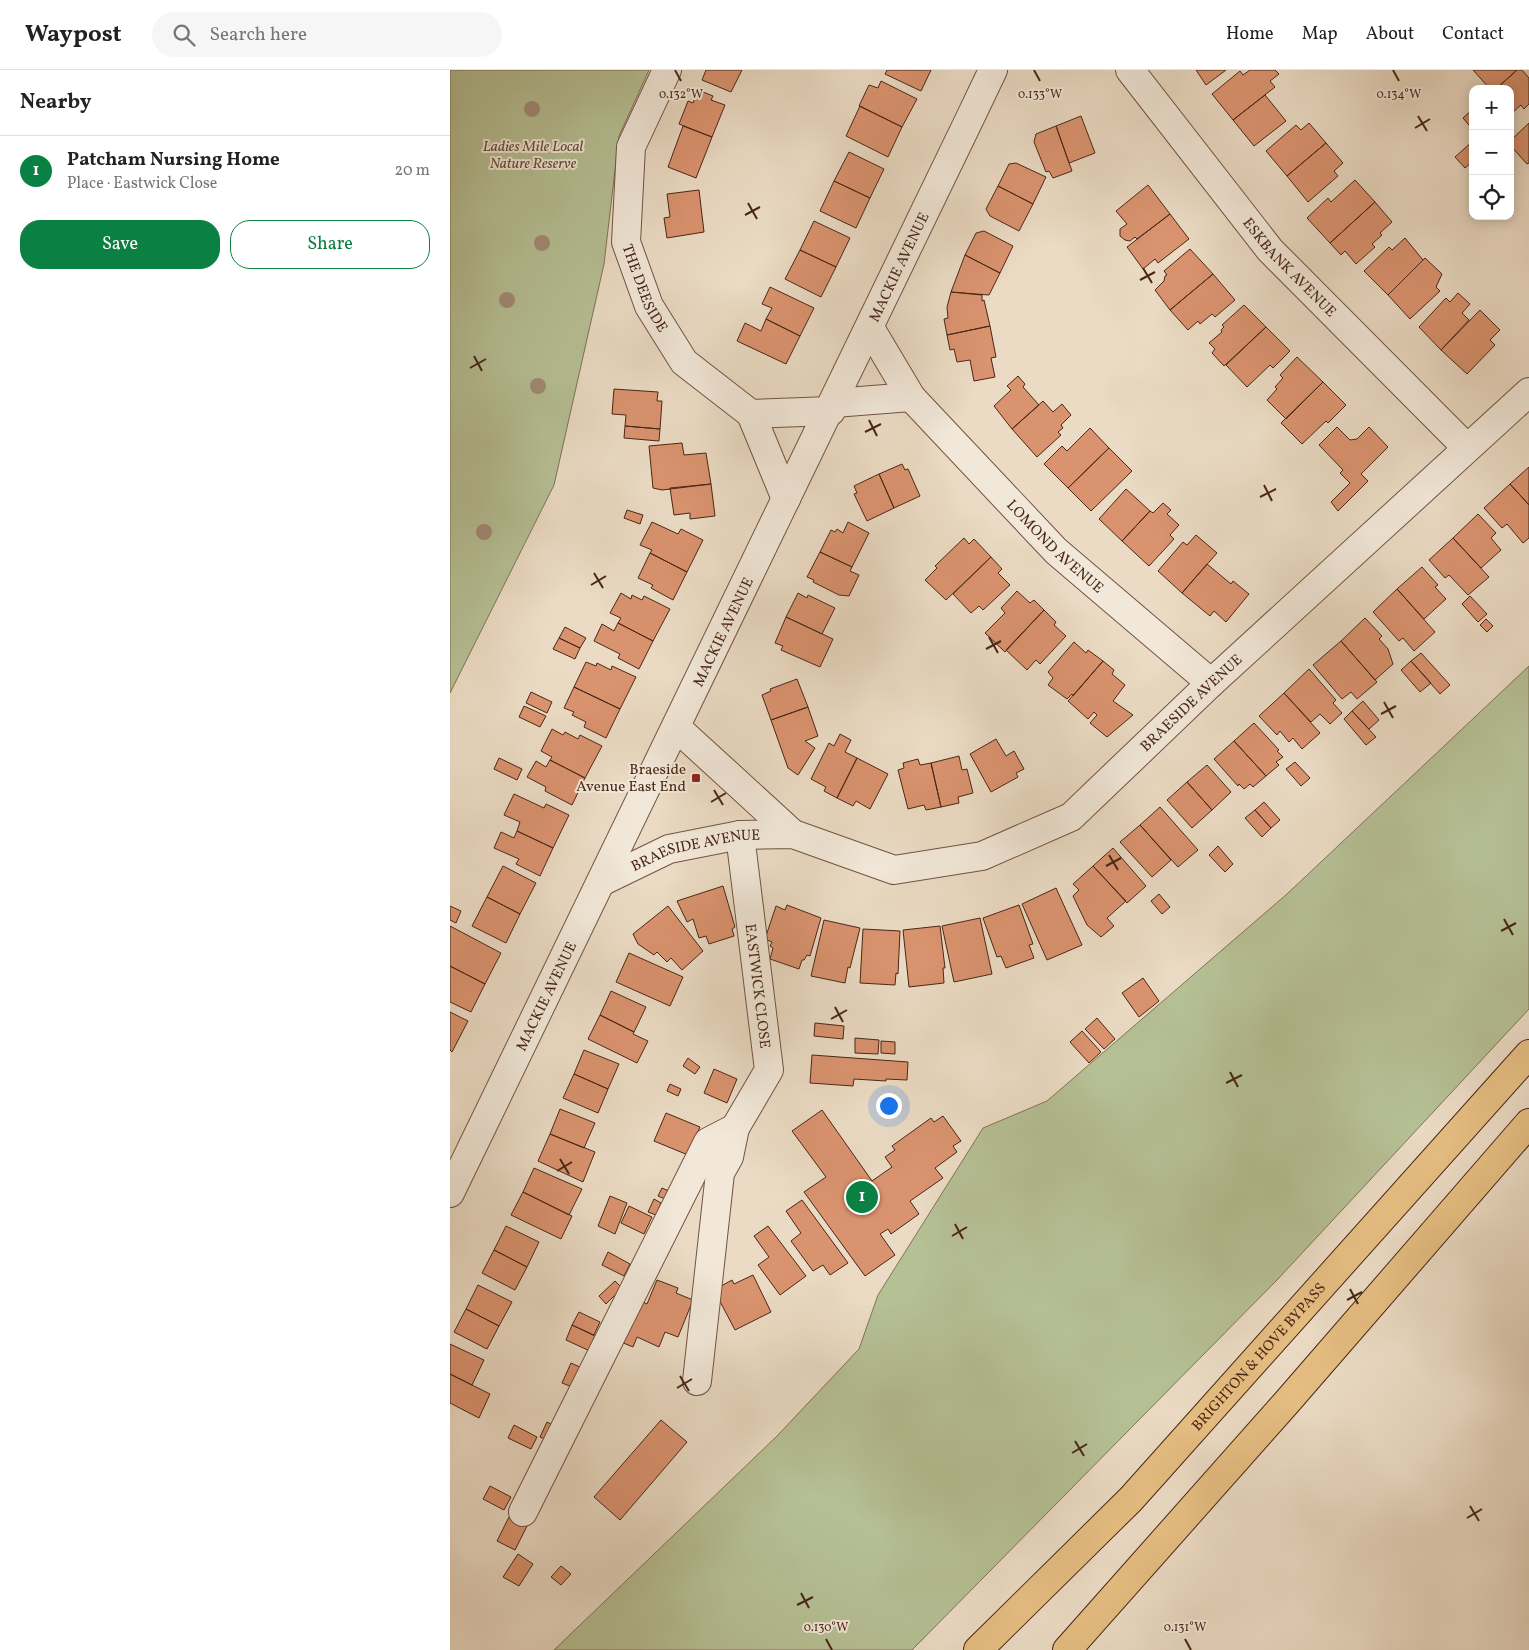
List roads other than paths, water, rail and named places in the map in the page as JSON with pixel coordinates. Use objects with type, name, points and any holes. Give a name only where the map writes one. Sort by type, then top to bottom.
[{"type":"highway","name":"BRIGHTON & HOVE BYPASS","points":[[978,1650],[1131,1499],[1529,1054]]},
{"type":"highway","points":[[1067,1650],[1288,1402],[1529,1123]]},
{"type":"street","name":"THE DEESIDE","points":[[667,70],[631,147],[626,242],[649,306],[684,362],[751,414],[786,499]]},
{"type":"street","name":"MACKIE AVENUE","points":[[450,1193],[603,881],[786,499],[833,407],[993,70]]},
{"type":"street","name":"ESKBANK AVENUE","points":[[1130,70],[1270,250],[1467,448]]},
{"type":"street","name":"LOMOND AVENUE","points":[[870,328],[911,397],[1056,551],[1211,683]]},
{"type":"street","name":"BRAESIDE AVENUE","points":[[603,881],[669,848],[740,835],[793,834],[894,870],[982,856],[1071,817],[1211,683],[1529,392]]},
{"type":"street","points":[[751,414],[833,407],[911,397]]},
{"type":"street","name":"BRAESIDE AVENUE","points":[[676,727],[793,834]]},
{"type":"street","name":"EASTWICK CLOSE","points":[[735,1128],[769,1070],[740,835]]},
{"type":"street","points":[[698,1381],[720,1173],[729,1157],[735,1128]]},
{"type":"street","points":[[523,1512],[708,1142],[735,1128]]},
{"type":"place","name":"Braeside Avenue East End","points":[[696,778]]},
{"type":"place","name":"Patcham Nursing Home","points":[[862,1197]]},
{"type":"park label","name":"Ladies Mile Local Nature Reserve","points":[[533,154]]}]
